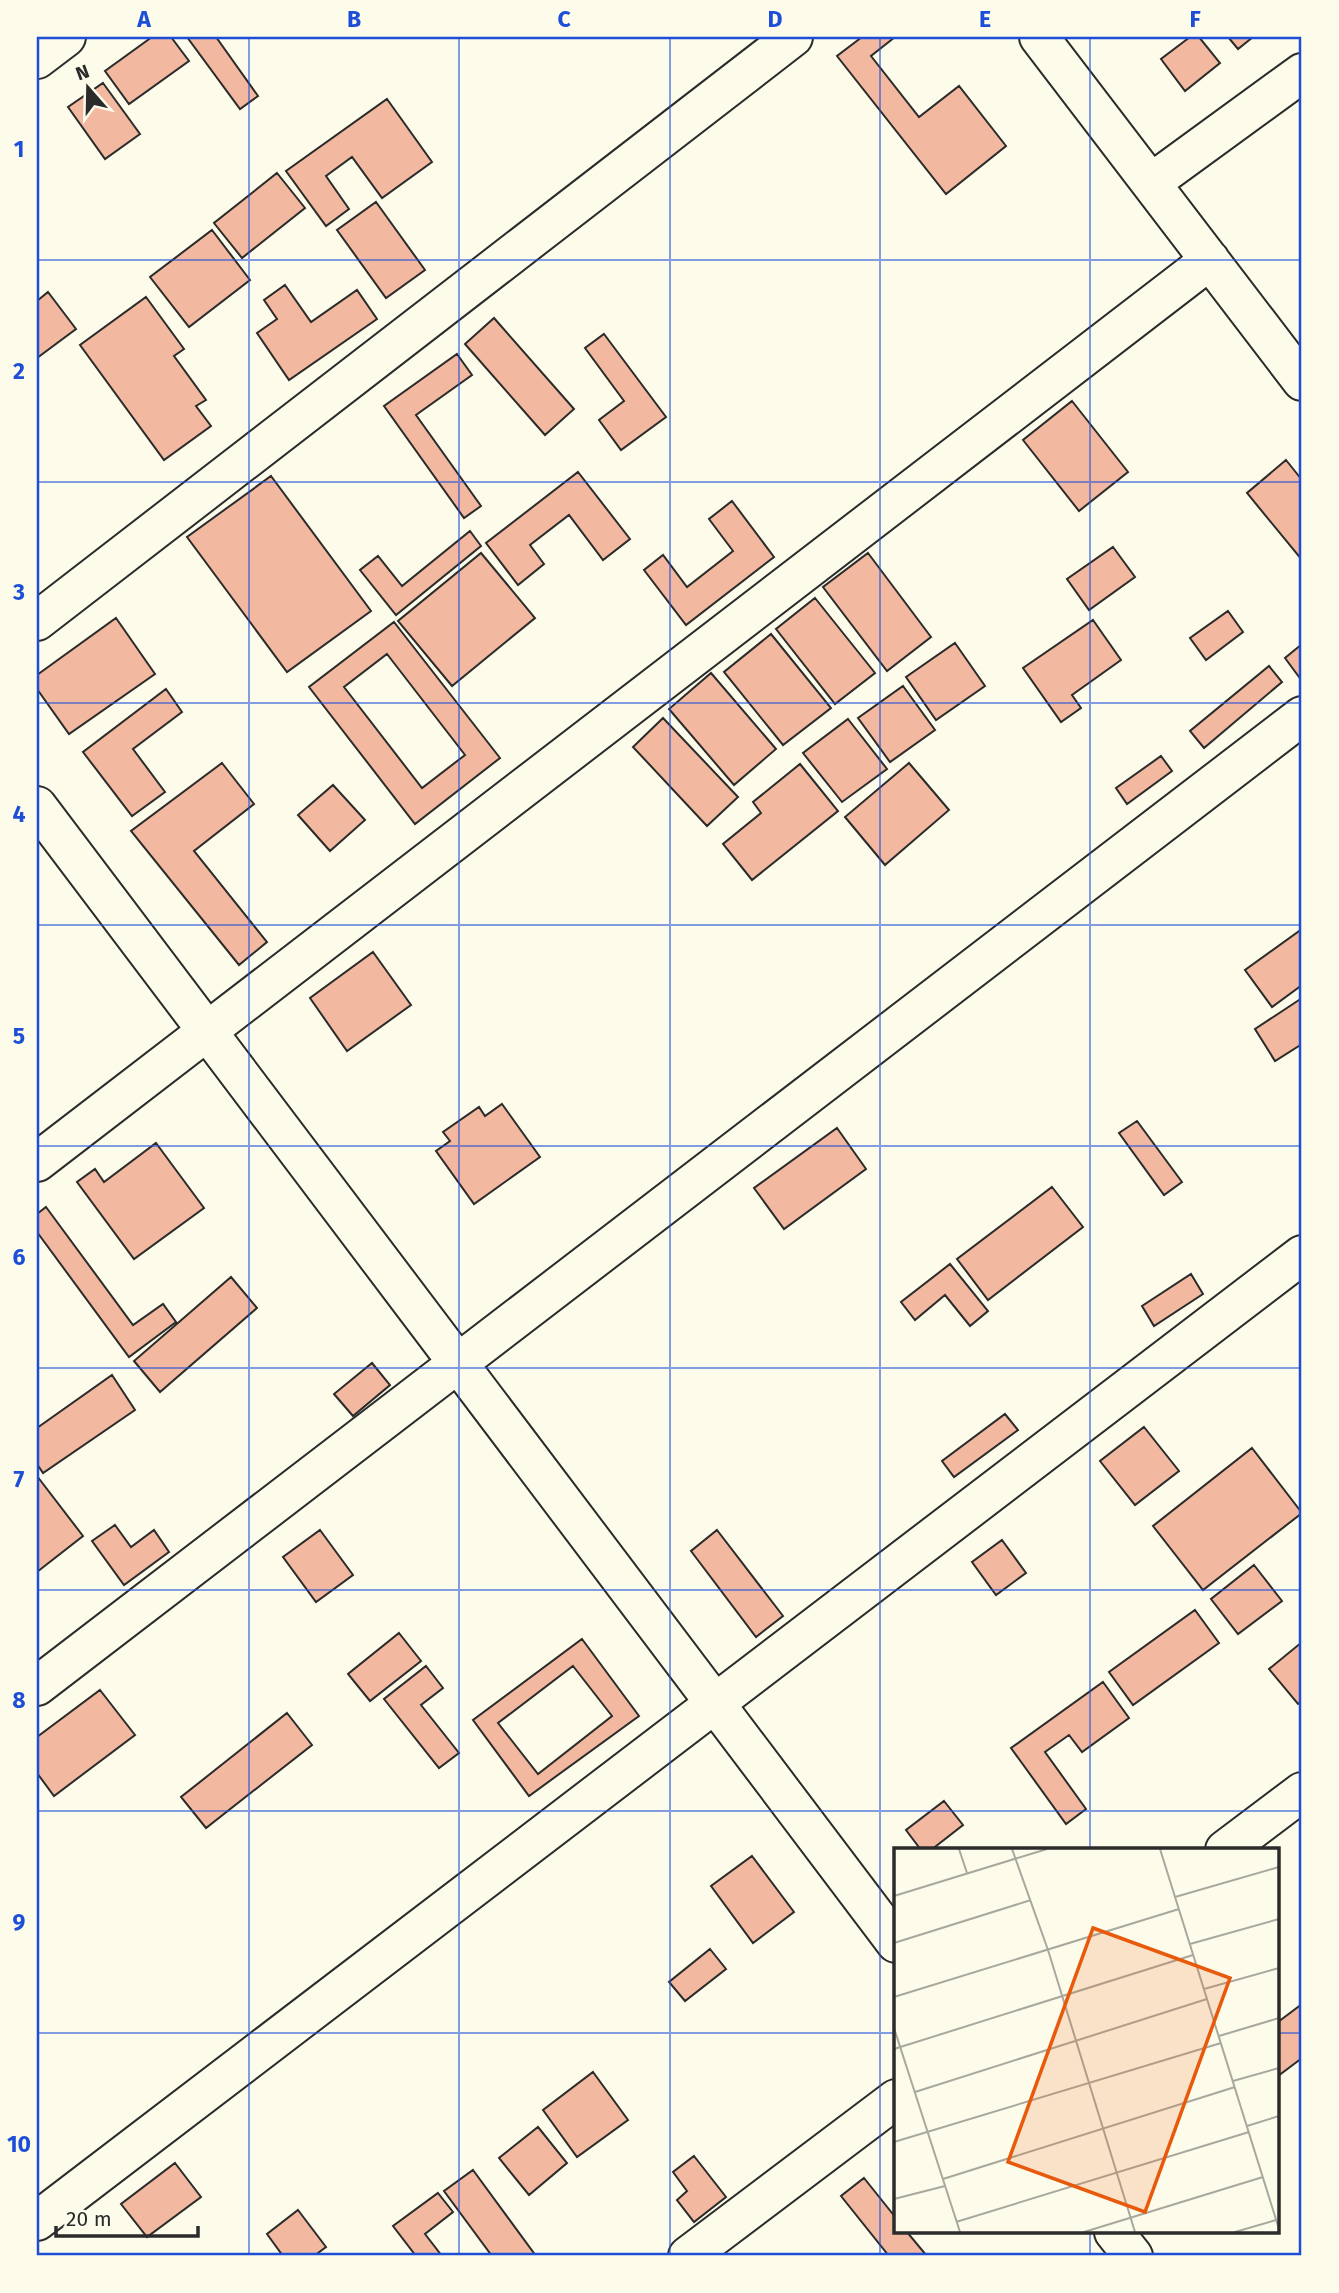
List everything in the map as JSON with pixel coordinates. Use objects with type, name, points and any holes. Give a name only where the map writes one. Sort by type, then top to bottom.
[{"type":"street","points":[[37,59],[66,37]]},
{"type":"street","points":[[37,621],[793,37]]},
{"type":"street","points":[[1039,37],[1302,382]]},
{"type":"street","points":[[1151,183],[1302,73]]},
{"type":"street","points":[[37,1162],[1210,260]]},
{"type":"street","points":[[37,1686],[1302,716]]},
{"type":"street","points":[[37,806],[894,1941]]},
{"type":"street","points":[[37,2221],[1302,1255]]},
{"type":"street","points":[[1228,1848],[1302,1792]]},
{"type":"street","points":[[688,2256],[894,2101]]},
{"type":"street","points":[[1116,2234],[1133,2256]]},
{"type":"building","points":[[152,37],[171,37],[189,61],[129,104],[105,71]]},
{"type":"building","points":[[187,37],[216,37],[258,96],[240,109]]},
{"type":"building","points":[[862,37],[895,37],[871,56],[919,117],[959,86],[1006,146],[946,194],[837,56]]},
{"type":"building","points":[[1190,37],[1199,37],[1220,63],[1185,91],[1161,59]]},
{"type":"building","points":[[1228,37],[1253,37],[1238,49]]},
{"type":"building","points":[[103,83],[140,134],[105,159],[68,107]]},
{"type":"building","points":[[387,99],[432,162],[382,198],[352,157],[326,176],[349,209],[326,226],[286,171]]},
{"type":"building","points":[[277,173],[305,208],[242,258],[214,223]]},
{"type":"building","points":[[376,202],[425,270],[386,298],[337,230]]},
{"type":"building","points":[[212,230],[250,280],[189,327],[150,277]]},
{"type":"building","points":[[285,285],[311,322],[357,290],[377,319],[289,380],[257,333],[277,319],[264,300]]},
{"type":"building","points":[[48,292],[76,329],[37,358],[37,301]]},
{"type":"building","points":[[146,297],[184,349],[174,356],[206,400],[196,406],[211,426],[164,460],[80,345]]},
{"type":"building","points":[[494,318],[574,409],[545,435],[465,344]]},
{"type":"building","points":[[604,334],[666,417],[621,450],[599,420],[624,401],[585,348]]},
{"type":"building","points":[[457,354],[472,375],[416,415],[481,506],[464,518],[384,406]]},
{"type":"building","points":[[1072,401],[1128,472],[1079,511],[1023,440]]},
{"type":"building","points":[[1286,460],[1302,480],[1302,560],[1247,493]]},
{"type":"building","points":[[578,472],[630,539],[603,560],[569,515],[530,545],[544,564],[518,585],[486,543]]},
{"type":"building","points":[[271,476],[371,611],[287,672],[187,537]]},
{"type":"building","points":[[732,501],[774,557],[686,625],[644,570],[663,555],[687,587],[733,551],[709,519]]},
{"type":"building","points":[[470,531],[481,546],[396,615],[360,570],[378,556],[402,586]]},
{"type":"building","points":[[1113,547],[1135,577],[1089,610],[1067,579]]},
{"type":"building","points":[[481,553],[535,618],[452,686],[398,621]]},
{"type":"building","points":[[868,553],[931,637],[887,671],[823,587]]},
{"type":"building","points":[[815,598],[875,673],[835,704],[776,629]]},
{"type":"building","points":[[1228,611],[1243,632],[1206,660],[1190,638]]},
{"type":"building","points":[[116,618],[155,674],[69,734],[37,689],[37,675]]},
{"type":"building","points":[[1093,620],[1121,660],[1072,695],[1081,708],[1061,722],[1023,668]]},
{"type":"building","points":[[394,622],[500,758],[415,824],[309,687]],"holes":[[[387,654],[465,755],[422,788],[344,687]]]},
{"type":"building","points":[[771,634],[831,708],[783,745],[724,672]]},
{"type":"building","points":[[955,643],[985,686],[936,720],[906,677]]},
{"type":"building","points":[[1302,644],[1302,681],[1285,658]]},
{"type":"building","points":[[1269,666],[1282,682],[1204,748],[1190,731]]},
{"type":"building","points":[[711,673],[776,749],[734,785],[669,709]]},
{"type":"building","points":[[903,686],[935,730],[890,762],[858,718]]},
{"type":"building","points":[[166,689],[182,712],[133,749],[165,792],[132,816],[83,752]]},
{"type":"building","points":[[663,718],[738,797],[707,826],[633,747]]},
{"type":"building","points":[[848,719],[887,769],[842,802],[803,753]]},
{"type":"building","points":[[1161,756],[1172,771],[1127,804],[1116,788]]},
{"type":"building","points":[[222,763],[254,804],[194,851],[267,942],[239,965],[131,831]]},
{"type":"building","points":[[909,763],[949,810],[885,865],[845,817]]},
{"type":"building","points":[[800,764],[838,811],[752,880],[723,844],[761,813],[753,802]]},
{"type":"building","points":[[333,785],[365,820],[330,851],[298,815]]},
{"type":"building","points":[[1302,929],[1302,985],[1272,1007],[1245,970]]},
{"type":"building","points":[[373,952],[411,1005],[347,1051],[310,998]]},
{"type":"building","points":[[1302,998],[1302,1044],[1275,1061],[1255,1029]]},
{"type":"building","points":[[502,1104],[540,1157],[474,1204],[436,1151],[450,1141],[443,1132],[479,1107],[485,1116]]},
{"type":"building","points":[[1137,1121],[1182,1182],[1164,1195],[1119,1133]]},
{"type":"building","points":[[837,1128],[866,1169],[784,1229],[754,1188]]},
{"type":"building","points":[[156,1143],[204,1208],[134,1259],[77,1182],[95,1169],[104,1182]]},
{"type":"building","points":[[1052,1187],[1083,1227],[988,1300],[957,1259]]},
{"type":"building","points":[[46,1207],[133,1325],[163,1304],[176,1322],[129,1357],[37,1232],[37,1214]]},
{"type":"building","points":[[950,1264],[988,1311],[970,1326],[945,1295],[915,1320],[901,1302]]},
{"type":"building","points":[[1191,1274],[1203,1294],[1154,1326],[1142,1306]]},
{"type":"building","points":[[231,1277],[257,1308],[160,1392],[134,1361]]},
{"type":"building","points":[[372,1363],[390,1385],[353,1416],[334,1394]]},
{"type":"building","points":[[112,1375],[135,1410],[43,1473],[37,1464],[37,1428]]},
{"type":"building","points":[[1005,1414],[1018,1430],[954,1477],[942,1461]]},
{"type":"building","points":[[1144,1427],[1179,1471],[1135,1505],[1100,1461]]},
{"type":"building","points":[[1252,1448],[1302,1513],[1203,1590],[1153,1526]]},
{"type":"building","points":[[37,1476],[83,1536],[37,1572]]},
{"type":"building","points":[[115,1525],[131,1547],[154,1530],[169,1552],[124,1585],[92,1541]]},
{"type":"building","points":[[320,1530],[353,1575],[316,1602],[283,1557]]},
{"type":"building","points":[[717,1530],[783,1616],[756,1637],[691,1551]]},
{"type":"building","points":[[1002,1540],[1026,1573],[996,1595],[972,1562]]},
{"type":"building","points":[[1254,1565],[1282,1601],[1238,1634],[1211,1599]]},
{"type":"building","points":[[1195,1610],[1219,1643],[1133,1705],[1109,1672]]},
{"type":"building","points":[[399,1633],[421,1661],[370,1701],[348,1674]]},
{"type":"building","points":[[582,1639],[639,1716],[529,1796],[473,1720]],"holes":[[[573,1666],[612,1716],[538,1774],[498,1723]]]},
{"type":"building","points":[[1302,1642],[1302,1701],[1298,1704],[1269,1669]]},
{"type":"building","points":[[426,1666],[443,1688],[421,1705],[459,1753],[439,1768],[384,1699]]},
{"type":"building","points":[[1103,1682],[1129,1718],[1082,1752],[1069,1735],[1045,1752],[1086,1809],[1066,1824],[1011,1748]]},
{"type":"building","points":[[100,1690],[135,1735],[54,1796],[37,1773],[37,1737]]},
{"type":"building","points":[[287,1713],[312,1745],[206,1828],[181,1797]]},
{"type":"building","points":[[944,1801],[963,1825],[934,1848],[920,1848],[906,1830]]},
{"type":"building","points":[[752,1856],[794,1912],[753,1943],[711,1886]]},
{"type":"building","points":[[710,1949],[726,1969],[685,2001],[669,1982]]},
{"type":"building","points":[[1302,2004],[1302,2058],[1280,2074],[1280,2020]]},
{"type":"building","points":[[593,2072],[628,2120],[577,2157],[543,2110]]},
{"type":"building","points":[[538,2127],[567,2163],[529,2195],[499,2158]]},
{"type":"building","points":[[694,2156],[726,2197],[694,2222],[677,2200],[687,2191],[673,2172]]},
{"type":"building","points":[[175,2163],[201,2197],[147,2237],[121,2204]]},
{"type":"building","points":[[473,2170],[536,2256],[492,2256],[444,2191]]},
{"type":"building","points":[[864,2178],[894,2216],[894,2234],[909,2234],[927,2256],[889,2256],[841,2196]]},
{"type":"building","points":[[438,2193],[453,2212],[425,2234],[442,2256],[416,2256],[393,2226]]},
{"type":"building","points":[[298,2210],[326,2247],[314,2256],[283,2256],[267,2234]]}]
